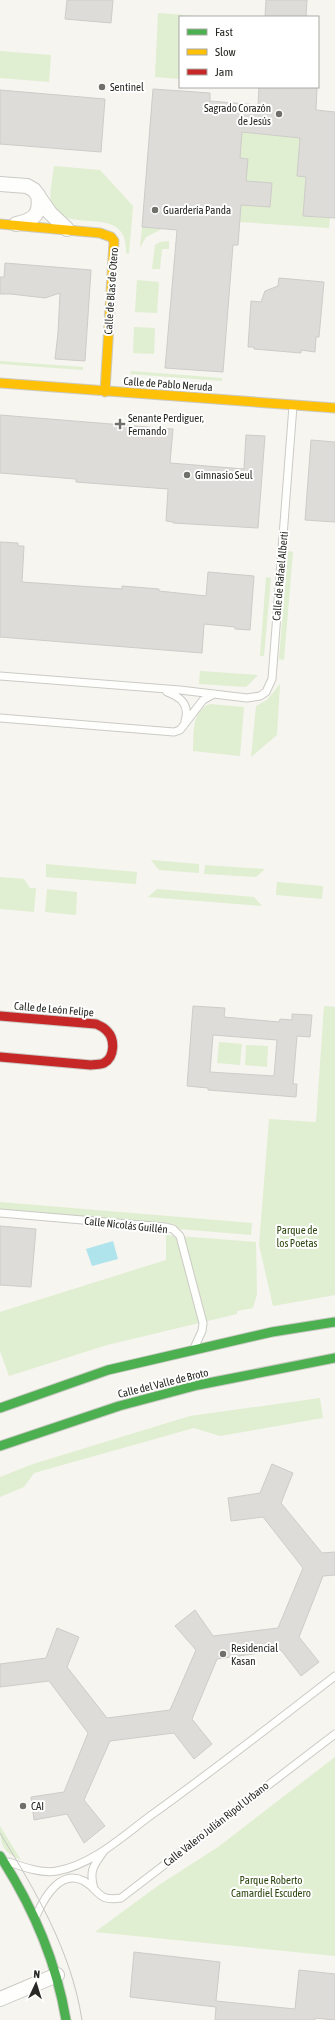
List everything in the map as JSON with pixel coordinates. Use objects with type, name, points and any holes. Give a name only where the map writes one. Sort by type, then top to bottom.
[{"type":"main road","name":"Calle de Blas de Otero","points":[[6,225],[66,229],[106,234],[114,241],[104,392]]},
{"type":"main road","name":"Calle de Pablo Neruda","points":[[0,383],[104,392],[335,408]]},
{"type":"main road","name":"Calle de León Felipe","points":[[0,1016],[96,1024],[106,1029],[111,1037],[112,1047],[110,1057],[104,1063],[91,1065],[0,1058]]},
{"type":"main road","points":[[0,1408],[108,1370],[272,1332],[335,1322]]},
{"type":"main road","name":"Calle del Valle de Broto","points":[[0,1446],[119,1406],[198,1385],[335,1358]]},
{"type":"main road","points":[[1,1858],[36,1918],[50,1950],[57,1975],[66,2020]]},
{"type":"street","points":[[0,184],[27,186],[38,194],[50,213],[66,229]]},
{"type":"street","name":"Calle de Blas de Otero","points":[[6,225],[32,219],[37,213],[39,205],[38,194]]},
{"type":"street","points":[[0,1999],[57,1975]]},
{"type":"lane","name":"Calle de Rafael Alberti","points":[[0,676],[160,689],[247,698],[260,696],[266,692],[272,679],[292,406]]},
{"type":"lane","name":"Calle de Rafael Alberti","points":[[160,689],[179,697],[184,702],[186,708],[184,725]]},
{"type":"lane","points":[[0,718],[174,732],[180,730],[203,700],[214,694]]},
{"type":"lane","name":"Calle Nicolás Guillén","points":[[0,1214],[165,1227],[173,1229],[180,1236],[203,1323],[202,1331],[193,1350]]},
{"type":"lane","points":[[1,1858],[31,1868],[57,1871],[74,1867],[106,1848],[237,1752],[335,1676]]},
{"type":"lane","name":"Calle Valero Julián Ripol Urbano","points":[[36,1918],[46,1896],[62,1880],[72,1878],[79,1879],[85,1882],[102,1898],[110,1900],[121,1898],[335,1734]]},
{"type":"lane","points":[[95,1891],[91,1877],[93,1866],[106,1848]]},
{"type":"green space","points":[[158,13],[197,16],[179,16],[179,79],[155,77]]},
{"type":"green space","points":[[0,51],[51,55],[49,82],[0,78]]},
{"type":"green space","points":[[232,131],[309,139],[297,176],[306,177],[304,216],[330,218],[329,228],[240,222],[241,205],[270,207],[272,184],[246,181],[248,159],[240,158]]},
{"type":"green space","points":[[54,166],[100,170],[133,206],[129,254],[126,253],[124,237],[117,228],[107,223],[68,218],[58,213],[51,203]]},
{"type":"green space","points":[[142,227],[162,229],[146,237],[140,248]]},
{"type":"green space","points":[[169,241],[169,249],[162,249],[160,269],[152,269],[155,245],[160,242]]},
{"type":"green space","points":[[137,280],[159,282],[157,313],[135,312]]},
{"type":"green space","points":[[134,327],[155,328],[154,354],[133,353]]},
{"type":"green space","points":[[0,361],[83,367],[83,370],[0,364]]},
{"type":"green space","points":[[131,371],[222,378],[222,381],[130,374]]},
{"type":"green space","points":[[288,551],[293,552],[284,660],[279,659]]},
{"type":"green space","points":[[266,577],[271,578],[264,656],[260,656]]},
{"type":"green space","points":[[200,671],[258,675],[246,687],[199,684]]},
{"type":"green space","points":[[280,684],[277,735],[251,757],[256,706],[267,700]]},
{"type":"green space","points":[[210,704],[244,707],[240,756],[193,751],[194,731],[197,717],[199,712],[204,707]]},
{"type":"green space","points":[[151,860],[199,864],[199,873],[159,870]]},
{"type":"green space","points":[[46,864],[137,872],[136,884],[46,877]]},
{"type":"green space","points":[[205,865],[265,869],[256,877],[204,874]]},
{"type":"green space","points":[[0,877],[24,879],[30,888],[36,888],[34,912],[0,909]]},
{"type":"green space","points":[[277,882],[323,886],[322,899],[276,895]]},
{"type":"green space","points":[[47,889],[77,892],[76,915],[45,912]]},
{"type":"green space","points":[[157,889],[254,897],[262,906],[148,897]]},
{"type":"green space","name":"Parque de los Poetas","points":[[324,1006],[335,1007],[335,1295],[273,1306],[259,1245],[269,1119],[316,1122]]},
{"type":"green space","points":[[219,1042],[242,1044],[240,1065],[217,1063]]},
{"type":"green space","points":[[246,1045],[268,1046],[267,1067],[245,1065]]},
{"type":"green space","points":[[0,1202],[252,1223],[251,1235],[0,1214]]},
{"type":"green space","points":[[166,1235],[256,1242],[257,1294],[253,1308],[237,1311],[237,1314],[107,1345],[9,1376],[0,1351],[0,1312],[166,1260]]},
{"type":"green space","points":[[320,1398],[323,1418],[220,1436],[194,1428],[34,1473],[24,1487],[0,1497],[0,1477],[33,1464],[190,1416]]},
{"type":"green space","name":"Parque Roberto Camardiel Escudero","points":[[335,1757],[335,1956],[95,1932],[159,1885],[218,1847]]},
{"type":"green space","points":[[0,1826],[21,1860],[6,1851],[2,1843]]},
{"type":"water","points":[[113,1241],[118,1259],[92,1266],[86,1249]]},
{"type":"building","points":[[67,0],[113,0],[111,23],[65,19]]},
{"type":"building","points":[[266,0],[307,0],[306,16],[265,16]]},
{"type":"building","points":[[259,88],[317,88],[316,110],[335,112],[335,218],[303,216],[306,177],[297,176],[300,138],[242,132],[240,158],[248,159],[246,181],[272,183],[270,207],[241,205],[238,245],[233,245],[223,372],[165,368],[177,230],[142,227],[153,89],[210,93],[210,101],[258,105]]},
{"type":"building","points":[[0,90],[105,99],[101,152],[0,144]]},
{"type":"building","points":[[5,263],[91,270],[85,361],[55,359],[60,293],[45,298],[0,294],[0,277],[4,277]]},
{"type":"building","points":[[279,278],[324,282],[319,337],[316,337],[315,352],[301,350],[301,353],[254,349],[254,347],[248,347],[251,301],[261,302],[265,291],[278,286]]},
{"type":"building","points":[[0,415],[173,429],[170,463],[244,469],[246,435],[265,436],[258,528],[173,523],[166,521],[168,489],[76,482],[76,479],[0,473]]},
{"type":"building","points":[[311,440],[335,442],[335,522],[305,520]]},
{"type":"building","points":[[0,542],[18,543],[18,546],[24,546],[22,582],[122,589],[122,586],[159,589],[159,591],[206,596],[208,572],[254,576],[250,630],[204,624],[202,653],[0,637]]},
{"type":"building","points":[[193,1006],[225,1008],[224,1017],[279,1022],[280,1019],[292,1020],[292,1014],[312,1015],[310,1037],[297,1036],[293,1084],[297,1084],[296,1097],[208,1090],[208,1088],[187,1086]],"holes":[[[213,1035],[277,1040],[274,1076],[210,1072]]]},
{"type":"building","points":[[0,1226],[36,1229],[31,1287],[0,1285]]},
{"type":"building","name":"Residencial Kasan","points":[[272,1464],[293,1473],[281,1503],[322,1553],[335,1552],[335,1575],[323,1576],[299,1637],[319,1662],[301,1676],[281,1650],[217,1659],[192,1719],[212,1744],[194,1759],[174,1733],[110,1741],[84,1800],[105,1826],[84,1843],[67,1814],[34,1820],[31,1797],[64,1792],[88,1733],[49,1681],[0,1687],[0,1664],[46,1658],[57,1628],[79,1637],[67,1667],[107,1718],[170,1710],[196,1650],[175,1626],[195,1610],[213,1636],[278,1628],[303,1568],[263,1517],[231,1521],[228,1498],[260,1493]]},
{"type":"building","points":[[134,1952],[220,1962],[216,2001],[295,2009],[299,1970],[335,1974],[335,2020],[315,2018],[315,2020],[215,2020],[216,2007],[130,1997]]},
{"type":"tram line","points":[[0,1833],[39,1900],[61,1946],[77,1994],[82,2020]]},
{"type":"traffic: fast","points":[[0,1408],[108,1370],[272,1332],[335,1322]]},
{"type":"traffic: fast","points":[[0,1446],[119,1406],[198,1385],[335,1358]]},
{"type":"traffic: fast","points":[[0,1856],[23,1895],[42,1935],[56,1976],[66,2020]]},
{"type":"traffic: slow","points":[[0,224],[100,233],[111,237],[114,241],[105,392]]},
{"type":"traffic: slow","points":[[0,383],[335,408]]},
{"type":"traffic: jam","points":[[0,1016],[96,1024],[105,1028],[110,1034],[113,1048],[108,1060],[102,1064],[91,1065],[0,1057]]},
{"type":"place","name":"Sentinel","points":[[102,87]]},
{"type":"place","name":"Sagrado Corazón de Jesús","points":[[279,114]]},
{"type":"place","name":"Guardería Panda","points":[[155,210]]},
{"type":"place","name":"Senante Perdiguer, Fernando","points":[[120,424]]},
{"type":"place","name":"Gimnasio Seul","points":[[187,475]]},
{"type":"place","name":"Residencial Kasan","points":[[223,1654]]},
{"type":"place","name":"CAI","points":[[23,1806]]}]
